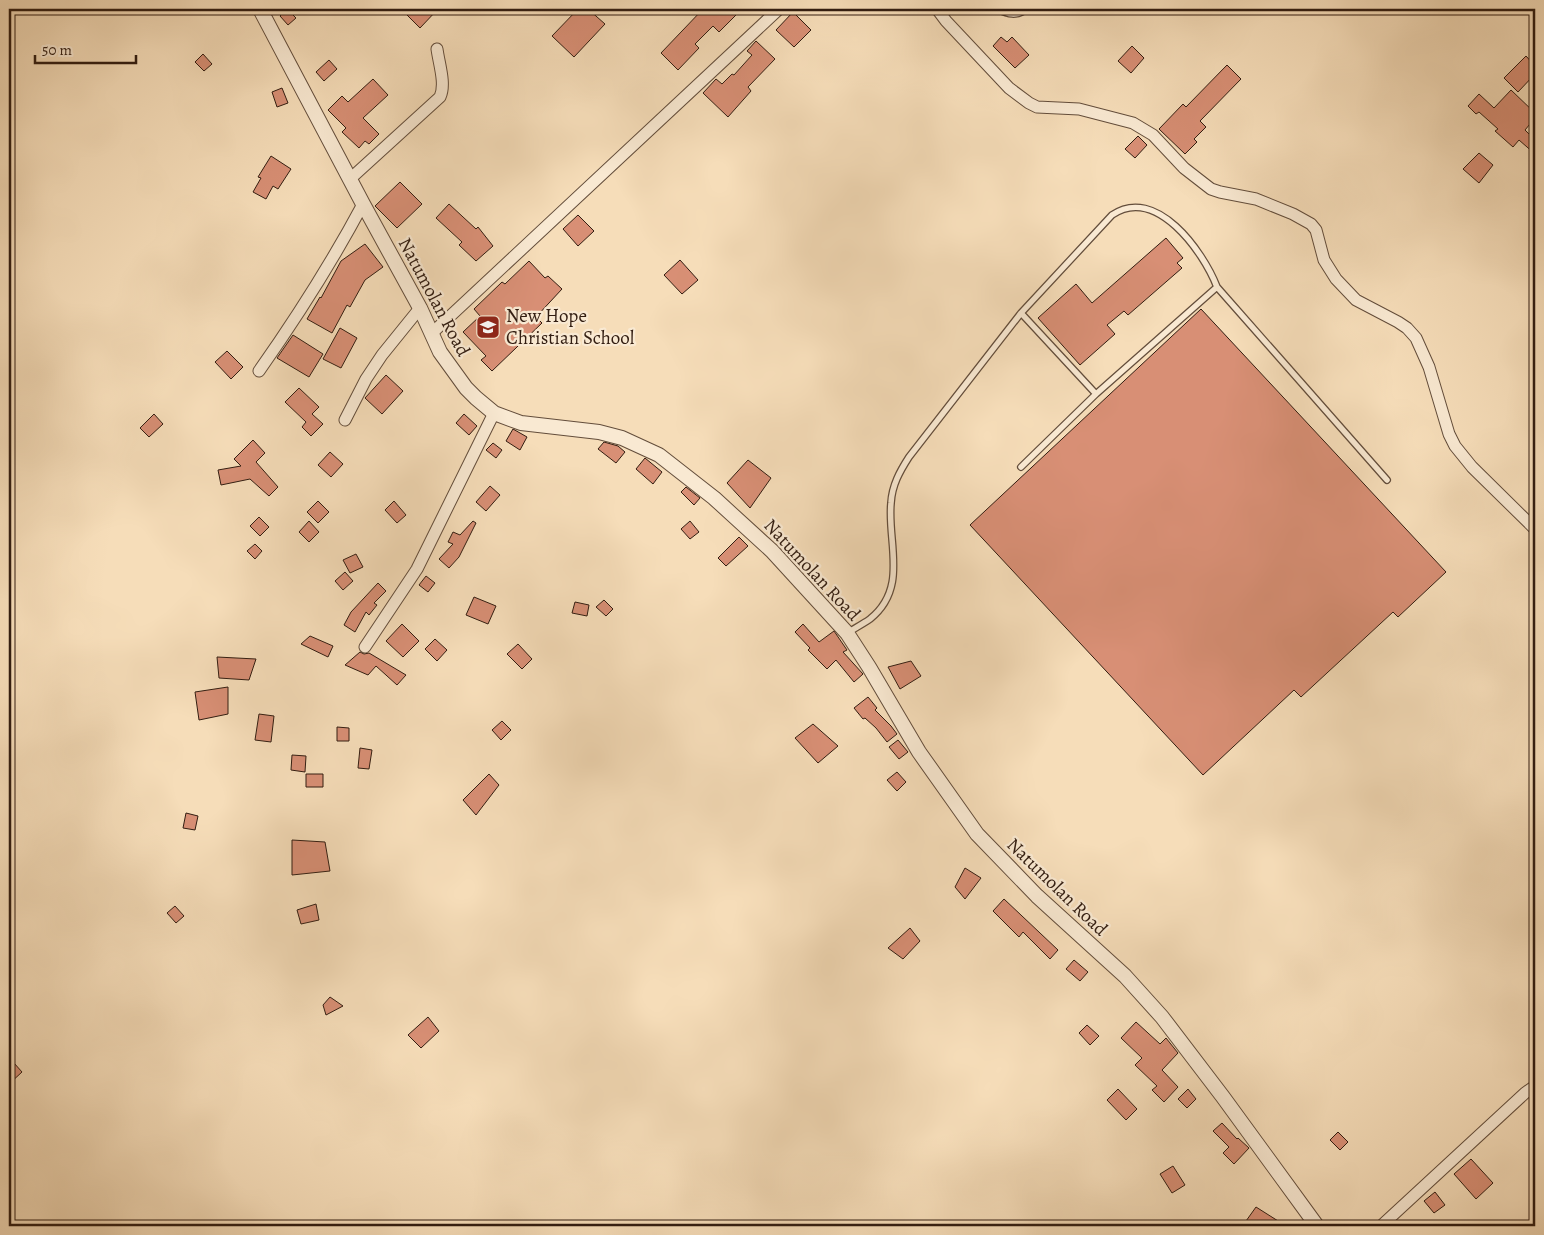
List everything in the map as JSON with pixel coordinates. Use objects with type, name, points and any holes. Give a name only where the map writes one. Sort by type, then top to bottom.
[{"type":"street","name":"Natumolan Road","points":[[260,9],[420,308],[443,358],[456,377],[494,413],[528,425],[599,432],[622,438],[659,454],[714,498],[772,551],[847,633],[919,752],[977,834],[1037,896],[1124,976],[1162,1017],[1224,1097],[1317,1226]]},
{"type":"street","points":[[431,334],[779,9]]},
{"type":"street","points":[[937,9],[1009,88],[1029,103],[1046,108],[1079,109],[1133,123],[1153,135],[1184,168],[1211,189],[1256,199],[1293,214],[1311,224],[1316,230],[1324,260],[1336,279],[1356,300],[1398,322],[1416,338],[1429,367],[1449,434],[1455,446],[1472,466],[1535,529]]},
{"type":"street","points":[[350,179],[440,97],[443,85],[437,50]]},
{"type":"street","points":[[259,371],[326,270],[363,204]]},
{"type":"street","points":[[345,420],[366,379],[382,354],[420,308]]},
{"type":"street","points":[[365,647],[417,569],[494,413]]},
{"type":"street","points":[[1381,1226],[1525,1093],[1535,1086]]},
{"type":"lane","points":[[997,9],[1012,15],[1027,9]]},
{"type":"lane","points":[[847,633],[871,618],[883,604],[891,587],[894,563],[890,503],[898,474],[909,457],[1021,313],[1112,215],[1121,209],[1136,206],[1151,209],[1168,220],[1204,261],[1217,287],[1387,480]]},
{"type":"lane","points":[[1021,467],[1096,394],[1217,287]]},
{"type":"lane","points":[[1021,313],[1096,394]]},
{"type":"building","points":[[287,9],[296,18],[288,25],[280,16]]},
{"type":"building","points":[[401,9],[438,9],[420,28]]},
{"type":"building","points":[[578,9],[588,9],[605,24],[574,57],[552,36]]},
{"type":"building","points":[[703,9],[731,9],[737,14],[719,32],[713,26],[695,44],[699,48],[678,70],[661,53]]},
{"type":"building","points":[[793,12],[811,30],[794,47],[776,30]]},
{"type":"building","points":[[1001,37],[1007,42],[1012,37],[1029,55],[1015,68],[993,46]]},
{"type":"building","points":[[756,41],[775,59],[748,87],[751,91],[728,117],[703,93],[716,79],[722,84],[732,74],[734,75],[752,55],[747,51]]},
{"type":"building","points":[[1132,46],[1144,58],[1131,73],[1118,61]]},
{"type":"building","points":[[203,54],[212,64],[204,71],[195,62]]},
{"type":"building","points":[[1526,56],[1535,66],[1535,74],[1518,92],[1504,78]]},
{"type":"building","points":[[329,60],[337,69],[324,81],[316,72]]},
{"type":"building","points":[[1227,65],[1241,79],[1200,121],[1206,127],[1194,139],[1197,142],[1185,154],[1159,129],[1183,104],[1186,107]]},
{"type":"building","points":[[373,79],[388,95],[363,118],[379,134],[369,144],[365,141],[359,148],[342,132],[346,128],[328,110],[342,96],[348,102]]},
{"type":"building","points":[[282,88],[288,103],[277,107],[272,92]]},
{"type":"building","points":[[1511,90],[1535,113],[1535,118],[1525,130],[1535,140],[1535,154],[1519,140],[1513,147],[1495,131],[1498,129],[1479,112],[1476,114],[1468,106],[1479,94],[1494,108]]},
{"type":"building","points":[[1138,136],[1147,145],[1135,158],[1125,149]]},
{"type":"building","points":[[1479,153],[1493,165],[1479,183],[1463,169]]},
{"type":"building","points":[[271,156],[291,169],[278,189],[273,186],[266,199],[253,192],[261,178],[258,177]]},
{"type":"building","points":[[400,182],[422,204],[397,228],[375,206]]},
{"type":"building","points":[[449,204],[476,229],[478,227],[493,246],[476,261],[459,245],[462,242],[436,218]]},
{"type":"building","points":[[578,215],[594,231],[578,246],[563,229]]},
{"type":"building","points":[[1166,238],[1183,258],[1177,263],[1182,268],[1128,315],[1124,311],[1107,325],[1115,334],[1080,365],[1038,318],[1076,284],[1092,303]]},
{"type":"building","points":[[365,244],[383,267],[365,280],[350,307],[347,305],[332,333],[307,319],[341,261]]},
{"type":"building","points":[[680,260],[698,280],[682,294],[664,275]]},
{"type":"building","points":[[529,261],[545,278],[548,276],[562,289],[536,317],[542,323],[492,371],[481,360],[486,356],[463,332],[480,316],[474,309],[502,282],[505,284]]},
{"type":"building","points":[[1201,309],[1446,572],[1398,617],[1393,612],[1301,697],[1294,690],[1203,775],[970,525]]},
{"type":"building","points":[[340,328],[357,338],[341,368],[323,359]]},
{"type":"building","points":[[293,335],[323,354],[309,377],[277,358]]},
{"type":"building","points":[[227,351],[243,367],[231,379],[215,362]]},
{"type":"building","points":[[386,375],[403,391],[382,414],[365,398]]},
{"type":"building","points":[[299,388],[319,407],[312,414],[323,424],[311,436],[302,427],[306,422],[285,402]]},
{"type":"building","points":[[154,414],[163,424],[149,437],[140,428]]},
{"type":"building","points":[[464,414],[477,426],[469,435],[456,423]]},
{"type":"building","points":[[513,429],[527,437],[520,450],[506,441]]},
{"type":"building","points":[[253,440],[265,453],[256,462],[278,487],[269,496],[250,479],[221,485],[218,470],[241,466],[234,459]]},
{"type":"building","points":[[604,442],[618,446],[625,452],[616,463],[598,449]]},
{"type":"building","points":[[493,443],[502,450],[496,458],[486,450]]},
{"type":"building","points":[[330,452],[343,464],[331,477],[318,465]]},
{"type":"building","points":[[645,458],[662,472],[653,484],[636,469]]},
{"type":"building","points":[[748,460],[771,478],[750,508],[727,483]]},
{"type":"building","points":[[490,486],[500,495],[486,511],[476,502]]},
{"type":"building","points":[[686,487],[700,498],[694,505],[681,492]]},
{"type":"building","points":[[318,501],[329,512],[318,523],[307,512]]},
{"type":"building","points":[[394,501],[406,515],[397,523],[385,510]]},
{"type":"building","points":[[259,517],[269,527],[260,536],[250,526]]},
{"type":"building","points":[[309,521],[319,532],[309,542],[299,532]]},
{"type":"building","points":[[473,521],[476,523],[459,557],[449,568],[439,559],[453,544],[448,542],[453,532],[460,535]]},
{"type":"building","points":[[690,521],[699,532],[690,539],[681,529]]},
{"type":"building","points":[[739,537],[748,546],[726,566],[718,558]]},
{"type":"building","points":[[255,544],[262,551],[255,559],[247,551]]},
{"type":"building","points":[[356,554],[363,567],[350,573],[343,560]]},
{"type":"building","points":[[345,572],[353,581],[343,590],[335,581]]},
{"type":"building","points":[[426,576],[435,583],[428,592],[419,585]]},
{"type":"building","points":[[378,583],[386,591],[374,603],[377,605],[369,615],[366,612],[355,632],[344,625],[351,612]]},
{"type":"building","points":[[474,597],[496,606],[488,624],[466,615]]},
{"type":"building","points":[[604,600],[613,609],[606,616],[596,607]]},
{"type":"building","points":[[575,602],[589,605],[587,616],[572,613]]},
{"type":"building","points":[[402,624],[419,641],[403,657],[386,641]]},
{"type":"building","points":[[803,624],[819,642],[834,631],[847,650],[843,652],[863,674],[854,682],[836,660],[827,669],[808,650],[810,648],[795,632]]},
{"type":"building","points":[[310,636],[333,646],[328,657],[301,644]]},
{"type":"building","points":[[435,639],[447,650],[437,661],[425,649]]},
{"type":"building","points":[[518,644],[532,659],[522,669],[507,654]]},
{"type":"building","points":[[360,652],[364,654],[369,653],[406,675],[397,685],[376,666],[368,675],[345,665]]},
{"type":"building","points":[[217,657],[256,659],[249,680],[219,678]]},
{"type":"building","points":[[911,661],[921,676],[900,689],[888,667]]},
{"type":"building","points":[[228,687],[228,714],[199,720],[195,692]]},
{"type":"building","points":[[868,697],[877,708],[875,710],[897,734],[887,742],[876,728],[865,718],[863,719],[854,708]]},
{"type":"building","points":[[259,714],[274,716],[271,742],[255,740]]},
{"type":"building","points":[[502,721],[511,730],[501,740],[492,730]]},
{"type":"building","points":[[813,724],[838,746],[818,763],[795,738]]},
{"type":"building","points":[[337,727],[349,728],[349,741],[337,741]]},
{"type":"building","points":[[898,740],[908,752],[899,759],[889,747]]},
{"type":"building","points":[[360,748],[372,750],[369,769],[358,768]]},
{"type":"building","points":[[292,755],[306,756],[305,772],[291,770]]},
{"type":"building","points":[[897,772],[906,782],[897,791],[887,780]]},
{"type":"building","points":[[306,774],[323,774],[323,787],[306,787]]},
{"type":"building","points":[[489,774],[499,785],[476,815],[463,800]]},
{"type":"building","points":[[186,813],[198,816],[195,830],[183,828]]},
{"type":"building","points":[[292,840],[325,842],[330,871],[292,875]]},
{"type":"building","points":[[965,868],[981,878],[965,899],[955,887]]},
{"type":"building","points":[[1004,899],[1058,950],[1050,959],[1023,932],[1019,937],[993,911]]},
{"type":"building","points":[[316,904],[319,920],[301,924],[297,910]]},
{"type":"building","points":[[175,906],[184,916],[176,923],[167,913]]},
{"type":"building","points":[[910,928],[920,941],[903,959],[888,948]]},
{"type":"building","points":[[1074,960],[1088,972],[1080,981],[1066,969]]},
{"type":"building","points":[[330,997],[343,1006],[326,1015],[323,1005]]},
{"type":"building","points":[[428,1017],[439,1031],[421,1048],[408,1035]]},
{"type":"building","points":[[1136,1022],[1160,1044],[1166,1038],[1178,1053],[1162,1070],[1178,1087],[1164,1102],[1152,1090],[1157,1086],[1135,1065],[1142,1058],[1121,1038]]},
{"type":"building","points":[[1087,1025],[1099,1036],[1090,1045],[1079,1033]]},
{"type":"building","points":[[14,1063],[22,1072],[9,1084],[9,1068]]},
{"type":"building","points":[[1118,1089],[1137,1109],[1126,1120],[1107,1100]]},
{"type":"building","points":[[1188,1089],[1196,1099],[1187,1108],[1178,1099]]},
{"type":"building","points":[[1222,1123],[1237,1139],[1249,1148],[1234,1164],[1223,1153],[1229,1147],[1213,1131]]},
{"type":"building","points":[[1338,1132],[1348,1142],[1340,1150],[1330,1140]]},
{"type":"building","points":[[1471,1159],[1493,1183],[1476,1199],[1454,1174]]},
{"type":"building","points":[[1173,1166],[1185,1185],[1172,1193],[1160,1174]]},
{"type":"building","points":[[1435,1192],[1445,1205],[1434,1213],[1424,1201]]},
{"type":"building","points":[[1256,1207],[1286,1226],[1255,1226],[1246,1221]]},
{"type":"place","name":"New Hope Christian School","points":[[488,327]]}]
